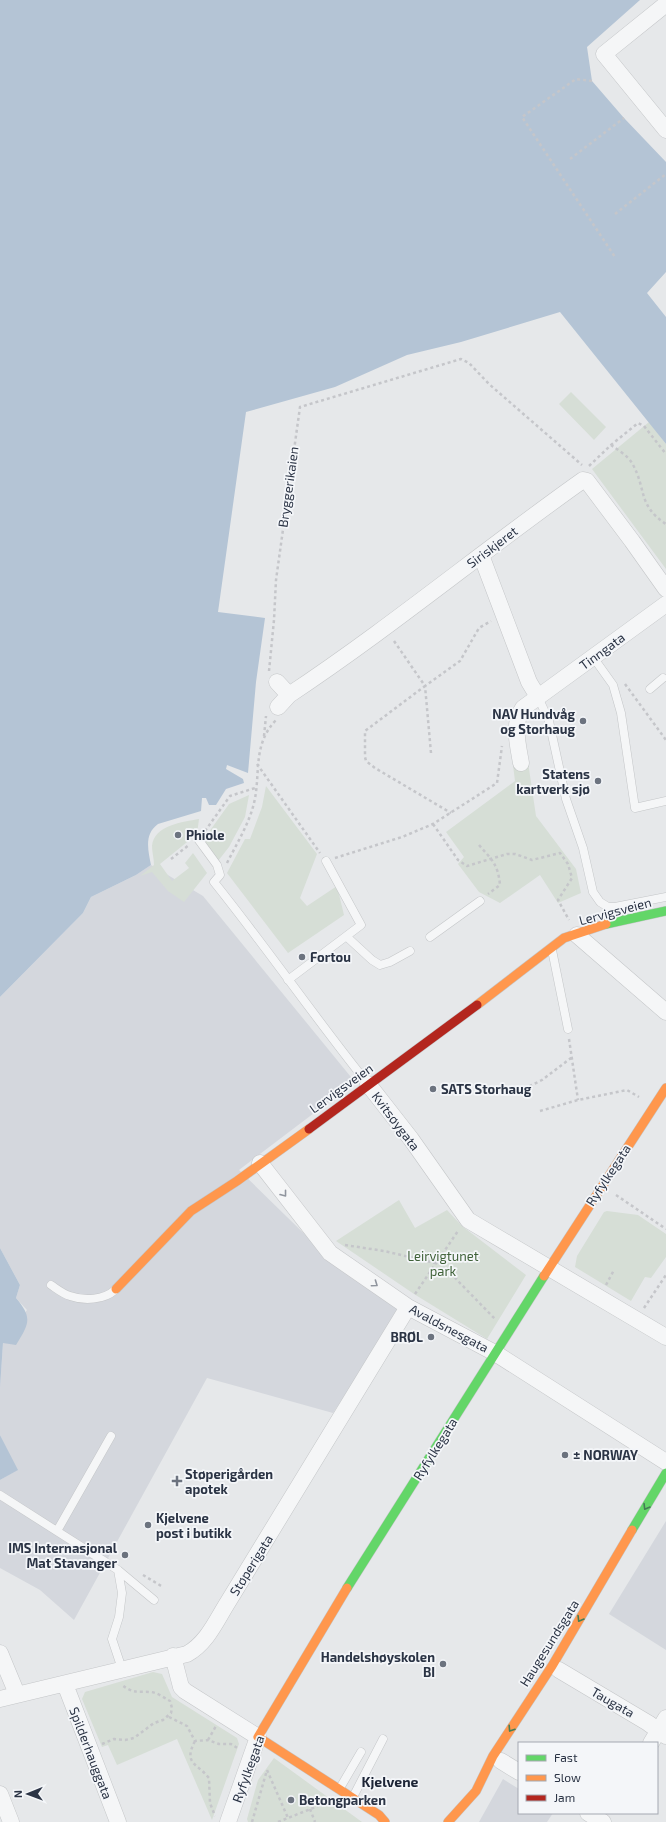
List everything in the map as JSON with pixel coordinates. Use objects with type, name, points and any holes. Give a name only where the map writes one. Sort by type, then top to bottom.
[{"type":"street","points":[[666,4],[604,54],[666,130]]},
{"type":"street","name":"Siriskjeret","points":[[272,708],[585,480],[632,541],[666,589]]},
{"type":"street","points":[[481,555],[529,682],[538,697]]},
{"type":"street","name":"Tinngata","points":[[521,763],[517,720],[523,708],[666,604]]},
{"type":"street","points":[[273,678],[289,695]]},
{"type":"street","name":"Lervigsveien","points":[[116,1289],[181,1219],[469,1011],[574,929],[585,930],[666,911]]},
{"type":"street","points":[[574,929],[666,1012]]},
{"type":"street","name":"Kvitsøygata","points":[[368,1084],[393,1115],[468,1220],[666,1338]]},
{"type":"street","name":"Ryfylkegata","points":[[222,1820],[258,1737],[375,1542],[613,1167],[666,1088]]},
{"type":"street","name":"Avaldsnesgata","points":[[260,1163],[330,1253],[408,1307],[495,1353],[666,1462]]},
{"type":"street","name":"Støperigata","points":[[0,1699],[65,1684],[121,1674],[173,1656],[187,1654],[196,1649],[204,1641],[408,1307]]},
{"type":"street","name":"Haugesundsgata","points":[[448,1822],[476,1791],[493,1756],[552,1666],[666,1473]]},
{"type":"street","name":"Haugesundsgata","points":[[518,1735],[613,1582]]},
{"type":"street","points":[[0,1653],[17,1694]]},
{"type":"street","points":[[173,1656],[180,1681],[185,1691],[385,1819]]},
{"type":"street","name":"Taugata","points":[[559,1670],[648,1722],[660,1732]]},
{"type":"street","name":"Spilderhauggata","points":[[65,1684],[118,1822]]},
{"type":"street","points":[[480,1802],[500,1765],[518,1772]]},
{"type":"street","points":[[0,1794],[11,1822]]},
{"type":"street","points":[[590,1814],[603,1822]]},
{"type":"lane","points":[[593,657],[613,685],[621,713],[635,808],[666,801]]},
{"type":"lane","points":[[650,689],[663,678]]},
{"type":"lane","points":[[538,697],[549,721],[566,799],[583,848],[593,892],[600,902],[608,907],[666,897]]},
{"type":"lane","name":"Kvitsøygata","points":[[198,839],[217,865],[220,875],[214,882],[248,924],[288,980],[368,1084]]},
{"type":"lane","points":[[288,980],[361,925],[326,860]]},
{"type":"lane","points":[[430,937],[480,901]]},
{"type":"lane","points":[[347,937],[372,960],[380,965],[390,962],[410,950]]},
{"type":"lane","points":[[551,947],[568,1029]]},
{"type":"lane","name":"Lervigsveien","points":[[51,1285],[74,1297],[101,1298],[110,1295],[116,1289]]},
{"type":"lane","points":[[57,1531],[111,1436]]},
{"type":"lane","points":[[0,1495],[118,1570],[154,1600]]},
{"type":"lane","points":[[118,1570],[122,1593],[119,1617],[112,1639],[121,1674]]},
{"type":"lane","points":[[352,1798],[383,1740]]},
{"type":"lane","points":[[339,1789],[361,1752]]},
{"type":"path","points":[[592,81],[576,79],[522,117],[616,257]]},
{"type":"path","points":[[570,159],[624,118]]},
{"type":"path","points":[[615,214],[666,174]]},
{"type":"path","name":"Bryggerikaien","points":[[273,678],[276,580],[300,406],[461,359],[469,363],[489,384],[563,448],[585,470],[612,445]]},
{"type":"path","points":[[666,454],[644,426],[638,423],[612,445],[632,462],[649,510],[655,517],[666,524]]},
{"type":"path","points":[[451,813],[375,768],[366,761],[365,731],[460,661],[479,628],[495,619]]},
{"type":"path","points":[[394,641],[425,686],[431,753]]},
{"type":"path","points":[[613,685],[624,683],[666,740]]},
{"type":"path","points":[[264,736],[278,718],[272,708]]},
{"type":"path","points":[[220,875],[250,818],[255,801],[257,764],[272,708]]},
{"type":"path","points":[[257,764],[326,860],[402,838],[434,824],[451,813],[497,782],[503,741]]},
{"type":"path","points":[[171,859],[198,839],[230,796],[255,788]]},
{"type":"path","points":[[434,824],[458,860],[467,866],[492,860],[506,854],[515,854],[532,860],[551,854],[560,853],[568,864],[572,878],[558,900],[574,929]]},
{"type":"path","points":[[479,845],[499,871],[500,885],[480,901]]},
{"type":"path","points":[[568,1029],[578,1100]]},
{"type":"path","points":[[524,1089],[542,1080],[572,1057]]},
{"type":"path","points":[[540,1111],[578,1100],[627,1090],[642,1100]]},
{"type":"path","points":[[612,1192],[666,1229]]},
{"type":"path","points":[[408,1307],[414,1294],[435,1263],[468,1220]]},
{"type":"path","points":[[330,1253],[336,1243],[384,1251],[435,1263]]},
{"type":"path","points":[[439,1259],[493,1318],[509,1331]]},
{"type":"path","points":[[604,1289],[614,1270]]},
{"type":"path","points":[[641,1312],[666,1275]]},
{"type":"path","points":[[99,1745],[114,1739],[125,1740],[134,1738],[154,1722],[169,1717],[172,1708],[170,1701],[158,1694],[150,1692],[137,1693],[130,1690],[123,1685],[121,1674]]},
{"type":"path","points":[[169,1717],[187,1726],[195,1741],[190,1757],[195,1766],[209,1778],[212,1813],[222,1820]]},
{"type":"path","points":[[208,1740],[218,1723]]},
{"type":"path","points":[[195,1741],[208,1740],[219,1744],[231,1744],[241,1750]]},
{"type":"path","points":[[252,1822],[267,1770],[288,1818]]},
{"type":"path","points":[[278,1822],[332,1800]]},
{"type":"path","points":[[310,1809],[315,1822]]},
{"type":"shaded area","points":[[151,865],[203,896],[355,1082],[239,1170],[329,1258],[405,1304],[333,1413],[207,1378],[74,1620],[40,1590],[0,1568],[0,1480],[17,1470],[0,1435],[0,1388],[3,1343],[27,1310],[16,1298],[20,1285],[0,1248],[0,997],[83,913],[91,897],[136,875]]},
{"type":"shaded area","points":[[666,1521],[666,1650],[609,1614]]},
{"type":"shaded area","points":[[503,1779],[518,1788],[518,1814],[552,1814],[547,1822],[479,1822]]},
{"type":"green space","points":[[571,392],[606,427],[594,440],[559,404]]},
{"type":"green space","points":[[649,422],[666,444],[666,569],[592,469]]},
{"type":"green space","points":[[528,762],[536,816],[576,869],[581,893],[558,903],[540,875],[500,903],[479,892],[458,864],[464,857],[446,832],[515,781],[513,765]]},
{"type":"green space","points":[[266,786],[317,854],[300,898],[307,906],[337,886],[344,915],[288,953],[227,873],[245,839],[250,839],[262,807]]},
{"type":"green space","points":[[249,795],[245,817],[229,847],[218,861],[201,843],[229,804]]},
{"type":"green space","points":[[199,819],[197,834],[160,864],[172,881],[189,868],[185,863],[193,853],[207,873],[184,902],[168,891],[152,872],[140,876],[154,865],[152,846],[158,833],[178,823]]},
{"type":"green space","name":"Leirvigtunet park","points":[[399,1200],[415,1228],[447,1210],[462,1226],[526,1275],[487,1339],[414,1294],[336,1241]]},
{"type":"green space","points":[[607,1211],[638,1215],[666,1234],[666,1257],[651,1278],[645,1277],[631,1301],[575,1267],[577,1256],[604,1212]]},
{"type":"green space","points":[[153,1672],[162,1674],[172,1697],[237,1738],[239,1744],[212,1820],[177,1739],[117,1765],[108,1745],[102,1747],[82,1699],[85,1692]]},
{"type":"green space","name":"Betongparken","points":[[274,1758],[362,1822],[248,1822],[247,1819],[258,1780]]},
{"type":"water","points":[[0,0],[640,0],[587,47],[592,81],[624,118],[666,162],[666,272],[647,293],[666,317],[666,444],[560,312],[461,342],[407,355],[335,387],[246,412],[218,612],[265,618],[256,682],[248,773],[227,765],[226,769],[243,779],[244,783],[226,789],[216,805],[209,805],[206,798],[202,798],[201,811],[158,824],[149,837],[148,848],[151,865],[136,875],[91,897],[83,913],[0,997]]},
{"type":"water","points":[[0,1248],[20,1285],[16,1298],[25,1311],[27,1321],[24,1332],[16,1345],[3,1343],[0,1388]]},
{"type":"water","points":[[0,1435],[18,1470],[0,1480]]},
{"type":"traffic: fast","points":[[606,924],[666,911]]},
{"type":"traffic: fast","points":[[347,1588],[544,1276]]},
{"type":"traffic: fast","points":[[632,1530],[666,1473]]},
{"type":"traffic: slow","points":[[477,1005],[564,938],[606,924]]},
{"type":"traffic: slow","points":[[544,1276],[666,1088]]},
{"type":"traffic: slow","points":[[116,1289],[191,1211],[237,1181],[309,1129]]},
{"type":"traffic: slow","points":[[448,1822],[476,1791],[493,1756],[552,1666],[632,1530]]},
{"type":"traffic: slow","points":[[347,1588],[258,1737],[379,1815],[385,1822]]},
{"type":"traffic: jam","points":[[309,1129],[477,1005]]},
{"type":"place","name":"NAV Hundvåg og Storhaug","points":[[583,721]]},
{"type":"place","name":"Statens kartverk sjø","points":[[598,781]]},
{"type":"place","name":"Phiole","points":[[178,835]]},
{"type":"place","name":"Fortou","points":[[302,957]]},
{"type":"place","name":"SATS Storhaug","points":[[433,1089]]},
{"type":"place","name":"BRØL","points":[[431,1337]]},
{"type":"place","name":"± NORWAY","points":[[565,1455]]},
{"type":"place","name":"Støperigården apotek","points":[[177,1481]]},
{"type":"place","name":"Kjelvene post i butikk","points":[[148,1525]]},
{"type":"place","name":"IMS Internasjonal Mat Stavanger","points":[[125,1555]]},
{"type":"place","name":"Handelshøyskolen BI","points":[[443,1664]]},
{"type":"place","name":"Betongparken","points":[[291,1800]]},
{"type":"district","name":"Kjelvene","points":[[390,1782]]}]
